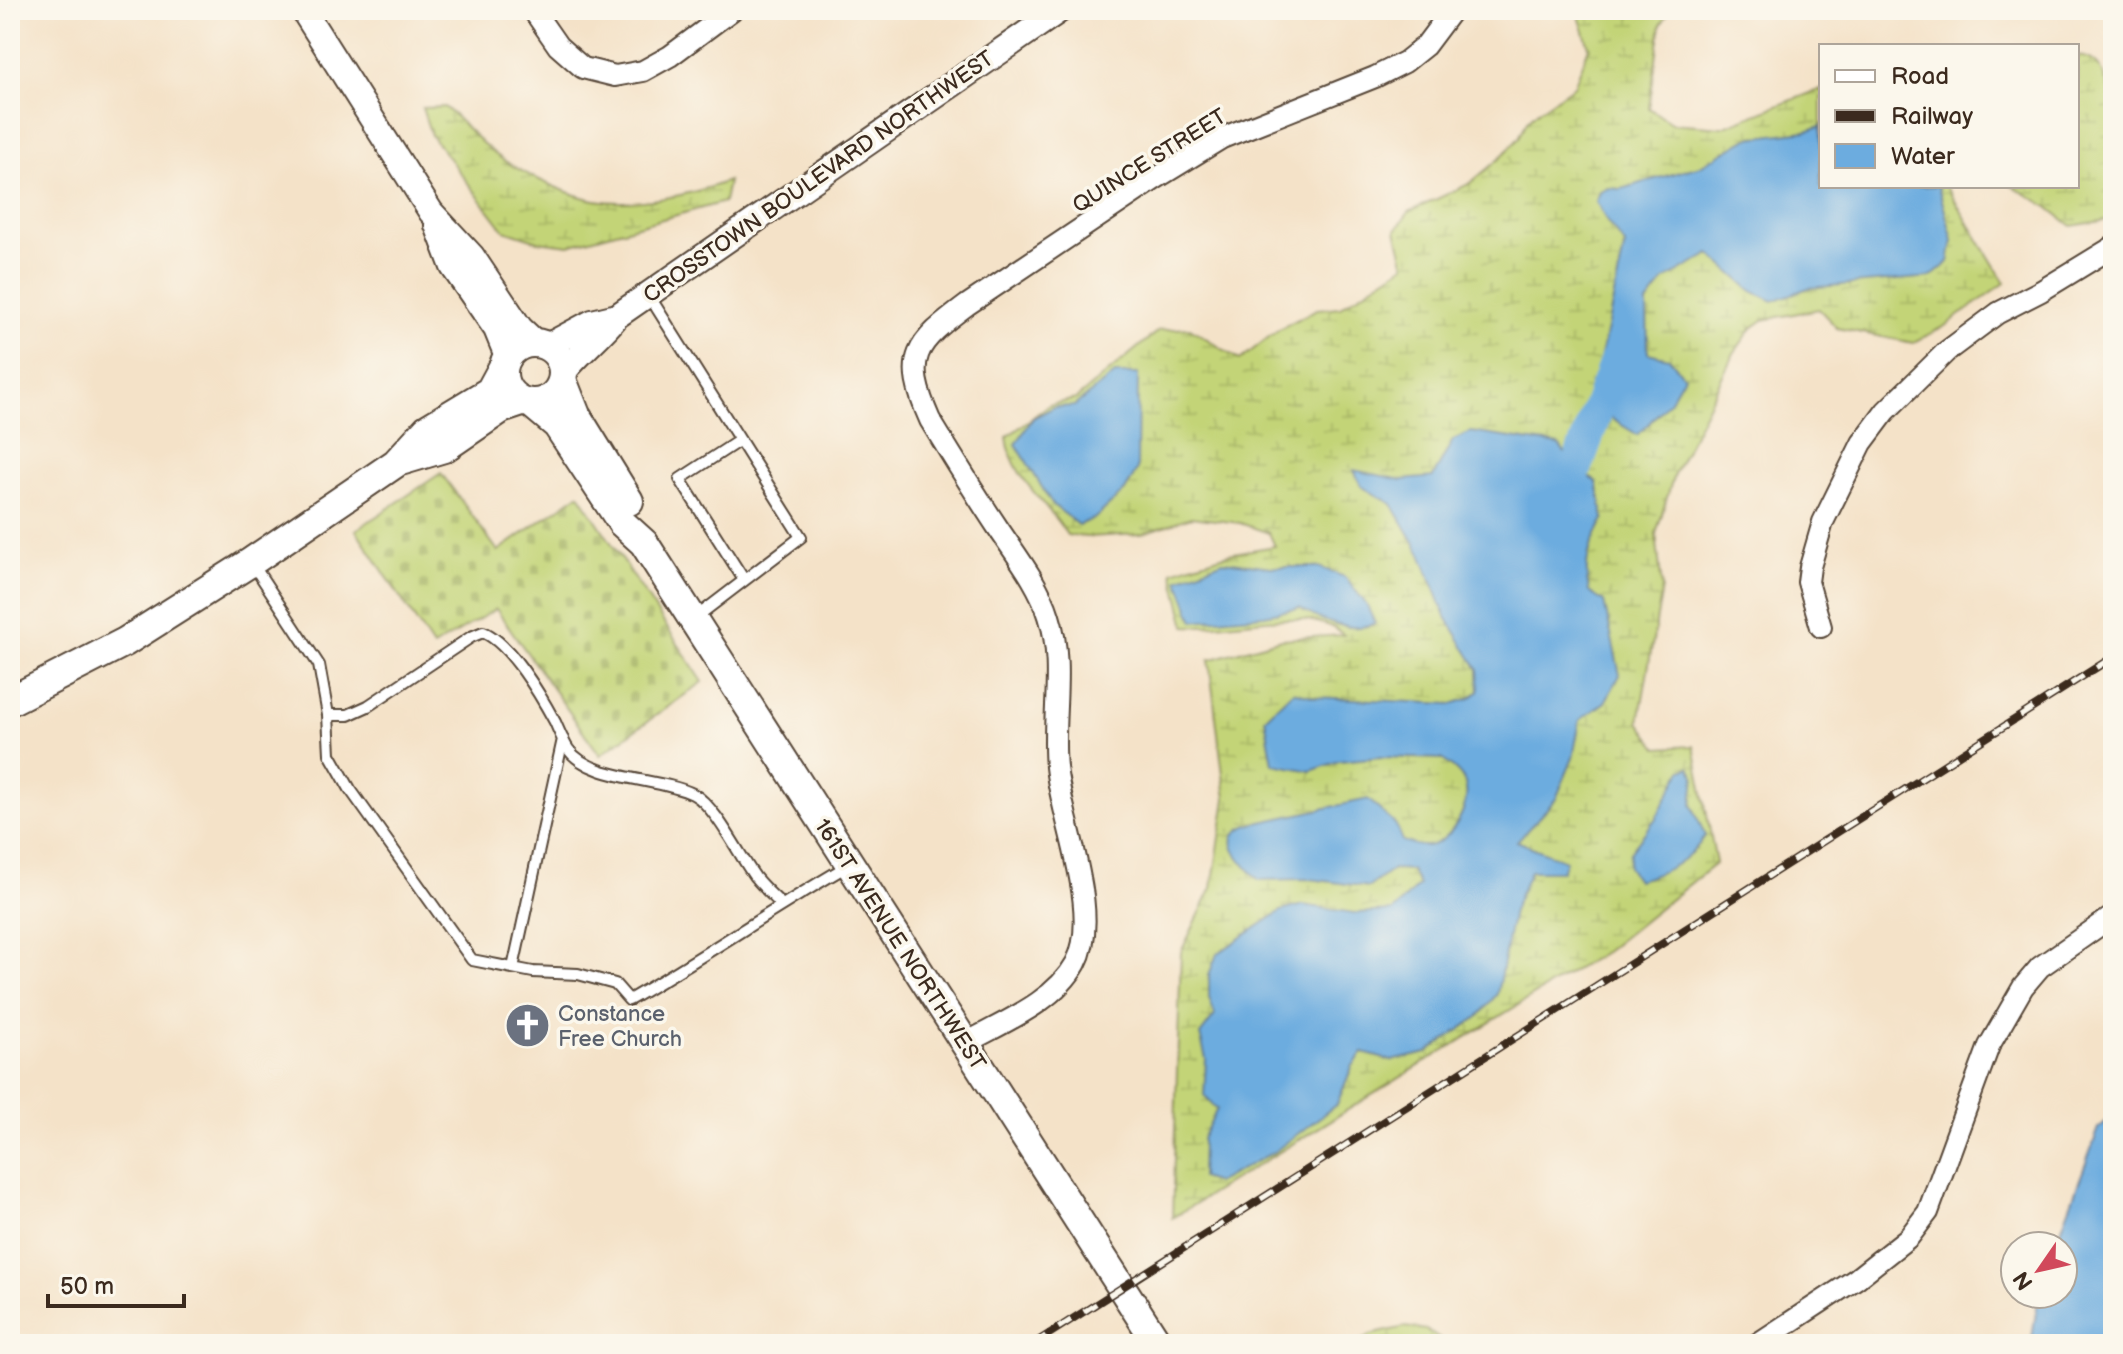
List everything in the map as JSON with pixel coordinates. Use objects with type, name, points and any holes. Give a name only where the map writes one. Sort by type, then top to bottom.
[{"type":"main road","points":[[10,701],[125,642],[251,562],[396,463],[427,429],[490,391],[515,348],[542,344],[556,353],[563,377],[551,399],[501,409],[444,448],[396,463]]},
{"type":"main road","points":[[505,362],[503,378],[507,389],[527,403]]},
{"type":"main road","name":"161ST AVENUE NORTHWEST","points":[[563,377],[576,415],[633,507],[644,543]]},
{"type":"main road","name":"161ST AVENUE NORTHWEST","points":[[527,403],[557,425],[622,523],[644,543],[1158,1344]]},
{"type":"street","points":[[303,10],[431,212],[453,267],[496,329],[505,362]]},
{"type":"street","points":[[533,10],[558,46],[583,68],[615,76],[643,71],[670,56],[732,10]]},
{"type":"street","name":"CROSSTOWN BOULEVARD NORTHWEST","points":[[563,377],[574,360],[602,335],[617,316],[648,293],[1060,10]]},
{"type":"street","name":"QUINCE STREET","points":[[964,1044],[1034,1004],[1060,985],[1076,963],[1083,940],[1081,886],[1056,765],[1057,654],[1050,617],[1022,563],[930,420],[919,394],[915,368],[920,346],[942,323],[967,305],[1155,179],[1222,138],[1405,62],[1425,46],[1452,10]]},
{"type":"street","points":[[431,212],[472,256],[520,328],[542,344]]},
{"type":"street","points":[[1821,627],[1808,582],[1823,522],[1862,443],[1886,411],[1947,351],[1998,313],[2113,247]]},
{"type":"street","name":"CROSSTOWN BOULEVARD NORTHWEST","points":[[542,344],[592,322],[617,316]]},
{"type":"street","points":[[1757,1344],[1856,1279],[1909,1237],[1928,1212],[1989,1046],[2023,987],[2040,967],[2113,916]]},
{"type":"lane","points":[[648,293],[801,537],[694,619]]},
{"type":"lane","points":[[740,440],[680,479],[744,580]]},
{"type":"lane","points":[[251,562],[319,665],[328,715],[330,754],[336,766],[472,960],[513,968],[578,974],[615,984],[629,1000],[850,864]]},
{"type":"lane","points":[[328,715],[348,715],[368,706],[471,637],[483,632],[494,636],[522,671],[569,750],[582,762],[608,774],[644,779],[695,795],[739,849],[756,877],[781,904]]},
{"type":"lane","points":[[513,968],[563,739]]},
{"type":"green space","points":[[1577,10],[1670,10],[1661,25],[1649,108],[1671,123],[1722,127],[1819,90],[1819,188],[1947,188],[2005,283],[1945,326],[1913,343],[1837,328],[1819,309],[1763,320],[1752,328],[1734,353],[1674,474],[1656,534],[1662,588],[1639,722],[1658,748],[1694,746],[1716,863],[1606,951],[1172,1218],[1181,952],[1212,888],[1226,799],[1209,660],[1281,639],[1344,635],[1328,626],[1289,619],[1186,626],[1172,571],[1228,554],[1275,546],[1269,533],[1240,523],[1191,517],[1141,534],[1067,535],[1022,477],[1007,437],[1049,405],[1076,399],[1159,330],[1190,328],[1240,360],[1279,329],[1317,309],[1340,307],[1405,265],[1396,230],[1409,212],[1469,184],[1500,158],[1519,138],[1527,121],[1574,86],[1589,47]]},
{"type":"green space","points":[[2079,56],[2097,64],[2102,71],[2111,101],[2114,167],[2107,220],[2072,226],[2015,188],[2079,188]]},
{"type":"green space","points":[[445,107],[504,161],[571,193],[611,202],[645,201],[697,191],[728,181],[724,202],[569,245],[538,241],[504,230],[431,135],[422,108]]},
{"type":"green space","points":[[441,473],[498,551],[579,494],[703,682],[600,755],[496,609],[433,647],[356,530]]},
{"type":"green space","points":[[1405,1327],[1426,1330],[1447,1344],[1357,1344],[1370,1335]]},
{"type":"water","points":[[1819,127],[1819,188],[1939,188],[1953,240],[1949,262],[1931,277],[1808,288],[1773,301],[1752,291],[1710,254],[1665,280],[1647,303],[1648,353],[1669,358],[1684,376],[1669,402],[1638,435],[1612,419],[1599,365],[1625,245],[1596,201],[1600,192],[1700,166],[1748,138]]},
{"type":"water","points":[[1115,374],[1138,374],[1137,470],[1125,491],[1094,519],[1078,525],[1052,504],[1016,444],[1033,418],[1054,407],[1074,406]]},
{"type":"water","points":[[1471,432],[1559,445],[1576,469],[1597,482],[1604,519],[1589,554],[1587,581],[1589,592],[1604,602],[1620,675],[1605,702],[1580,720],[1573,758],[1556,799],[1517,841],[1566,861],[1562,871],[1530,871],[1513,911],[1497,994],[1478,1017],[1427,1053],[1392,1061],[1363,1053],[1352,1067],[1337,1104],[1274,1152],[1216,1183],[1201,1178],[1202,1139],[1217,1109],[1204,1096],[1206,1059],[1200,1035],[1215,1015],[1209,998],[1209,975],[1217,954],[1281,911],[1303,905],[1354,913],[1393,911],[1419,885],[1411,870],[1393,869],[1369,887],[1310,879],[1259,880],[1234,850],[1234,835],[1252,824],[1368,799],[1396,825],[1402,841],[1427,846],[1445,838],[1464,807],[1465,785],[1459,773],[1442,759],[1381,757],[1339,761],[1311,771],[1273,764],[1265,718],[1293,691],[1315,697],[1452,704],[1470,698],[1479,691],[1478,669],[1446,617],[1421,554],[1392,504],[1361,486],[1354,470],[1402,480],[1433,477],[1453,440]]},
{"type":"water","points":[[1223,561],[1272,567],[1319,567],[1345,577],[1366,604],[1375,623],[1347,627],[1300,608],[1264,615],[1194,621],[1178,579]]},
{"type":"water","points":[[1690,767],[1695,776],[1692,805],[1705,836],[1676,865],[1637,880],[1628,867],[1630,852],[1656,818],[1682,770]]},
{"type":"water","points":[[2113,1115],[2113,1344],[2031,1344],[2036,1310],[2079,1310],[2079,1230],[2061,1230],[2099,1128]]},
{"type":"waterway","points":[[1576,469],[1619,351]]},
{"type":"railway","points":[[1033,1344],[2113,657]]},
{"type":"place","name":"Constance Free Church","points":[[527,1026]]}]
